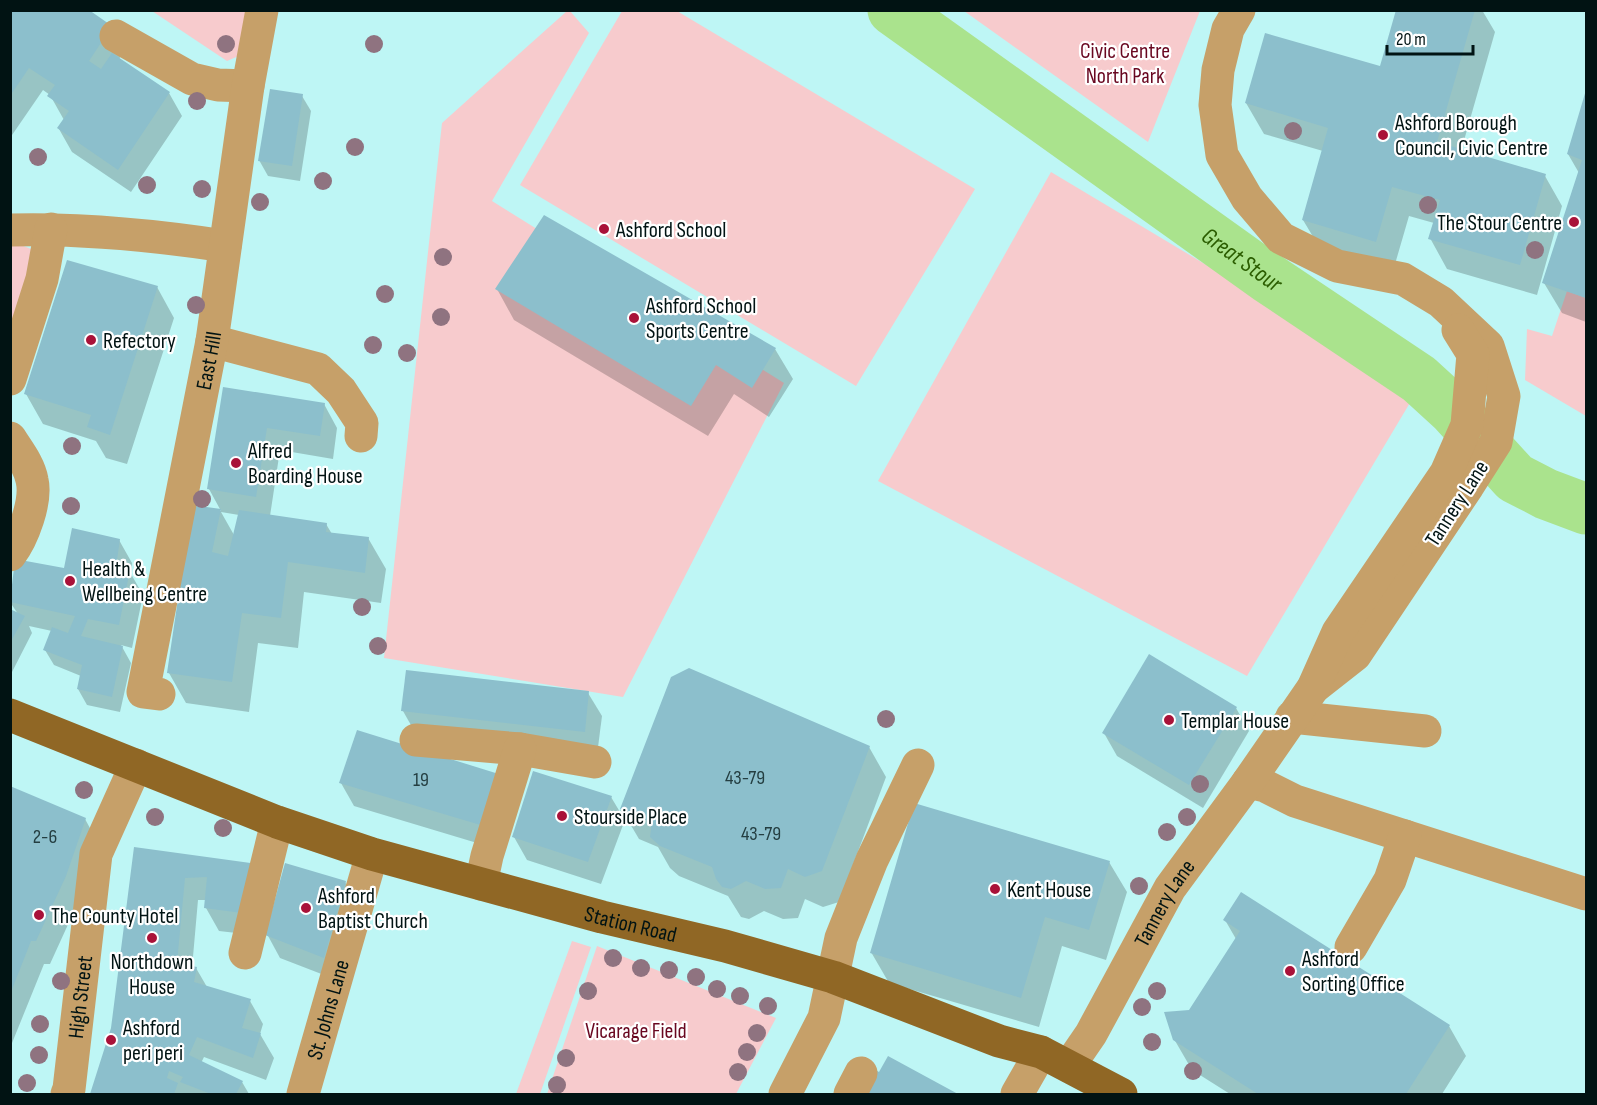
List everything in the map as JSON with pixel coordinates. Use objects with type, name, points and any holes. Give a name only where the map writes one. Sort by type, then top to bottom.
[{"type":"main road","name":"Station Road","points":[[10,715],[277,822],[372,854],[725,946],[833,977],[999,1041],[1055,1059],[1121,1095]]},
{"type":"street","name":"East Hill","points":[[146,700],[212,341],[248,86],[262,10]]},
{"type":"street","name":"Tannery Lane","points":[[1017,1095],[1055,1059],[1091,1034],[1170,888],[1313,688],[1356,656],[1457,479],[1496,442],[1504,396],[1488,346],[1441,302],[1403,279],[1337,266],[1281,238],[1247,198],[1222,155],[1215,105],[1218,70],[1228,29],[1239,10]]},
{"type":"street","points":[[116,36],[192,79],[218,85],[248,86]]},
{"type":"street","points":[[10,230],[51,229],[136,233],[225,246]]},
{"type":"street","points":[[10,380],[42,279],[51,229]]},
{"type":"street","name":"Tannery Lane","points":[[1441,302],[1473,354],[1467,425],[1457,479]]},
{"type":"street","points":[[212,341],[318,369],[341,391],[362,423],[361,436]]},
{"type":"street","points":[[10,438],[26,463],[33,481],[30,507],[20,542],[10,555]]},
{"type":"street","points":[[1292,717],[1425,731]]},
{"type":"street","points":[[416,740],[520,749],[595,762]]},
{"type":"street","points":[[481,884],[487,856],[520,749]]},
{"type":"street","name":"High Street","points":[[67,1095],[96,854],[136,765]]},
{"type":"street","points":[[785,1095],[824,1018],[841,938],[863,882],[918,765]]},
{"type":"street","points":[[1248,782],[1265,786],[1295,801],[1587,894]]},
{"type":"street","points":[[245,953],[277,822]]},
{"type":"street","points":[[1351,948],[1390,880],[1405,836]]},
{"type":"street","name":"St. Johns Lane","points":[[303,1095],[372,854]]},
{"type":"green space","name":"Civic Centre North Park","points":[[1200,10],[1148,142],[964,11]]},
{"type":"green space","points":[[152,11],[247,11],[241,55],[227,61]]},
{"type":"green space","points":[[567,11],[570,11],[589,33],[492,201],[784,383],[623,697],[384,658],[442,123]]},
{"type":"green space","points":[[622,11],[677,11],[975,189],[856,386],[520,185]]},
{"type":"green space","points":[[1051,172],[1417,391],[1247,676],[878,481]]},
{"type":"green space","points":[[11,241],[36,251],[11,335]]},
{"type":"green space","points":[[1567,291],[1586,298],[1586,416],[1525,380],[1527,329],[1552,336]]},
{"type":"green space","points":[[572,941],[591,947],[540,1094],[516,1094]]},
{"type":"green space","name":"Vicarage Field","points":[[597,946],[776,1018],[736,1094],[547,1094]]},
{"type":"building","points":[[10,10],[89,10],[112,26],[89,61],[101,69],[112,53],[170,92],[118,170],[57,128],[69,111],[47,96],[55,85],[29,68],[10,96]]},
{"type":"building","name":"Ashford Borough Council, Civic Centre","points":[[1396,10],[1475,10],[1437,142],[1546,174],[1520,265],[1428,239],[1440,200],[1392,187],[1376,242],[1302,220],[1328,128],[1245,103],[1265,33],[1380,66]]},
{"type":"building","points":[[270,89],[303,94],[292,166],[258,161]]},
{"type":"building","name":"The Stour Centre","points":[[1586,90],[1586,298],[1542,283],[1582,160],[1567,154]]},
{"type":"building","name":"Ashford School Sports Centre","points":[[544,215],[776,348],[752,388],[716,365],[691,406],[495,289]]},
{"type":"building","name":"Refectory","points":[[67,260],[158,286],[110,435],[87,427],[91,415],[24,394]]},
{"type":"building","name":"Alfred Boarding House","points":[[223,387],[325,403],[320,436],[267,428],[256,497],[207,489]]},
{"type":"building","points":[[192,505],[221,509],[212,552],[228,556],[239,510],[327,523],[326,532],[369,537],[365,573],[288,562],[281,618],[242,613],[232,682],[167,673]]},
{"type":"building","name":"Health & Wellbeing Centre","points":[[72,528],[120,539],[116,567],[130,570],[119,625],[88,619],[81,636],[123,646],[112,697],[77,689],[82,665],[43,650],[52,627],[68,633],[75,616],[10,602],[15,559],[64,568]]},
{"type":"building","points":[[10,609],[25,616],[10,643]]},
{"type":"building","name":"Templar House","points":[[1149,654],[1237,707],[1189,785],[1102,733]]},
{"type":"building","points":[[689,668],[870,746],[822,871],[805,877],[788,869],[781,888],[765,889],[746,881],[731,889],[722,887],[712,867],[660,846],[650,837],[652,822],[620,809],[671,677]]},
{"type":"building","points":[[406,670],[589,691],[585,732],[401,711]]},
{"type":"building","points":[[357,730],[502,775],[484,826],[339,783]]},
{"type":"building","name":"Stourside Place","points":[[533,771],[612,796],[588,862],[512,837]]},
{"type":"building","points":[[10,786],[86,818],[66,876],[36,941],[31,941],[11,992]]},
{"type":"building","name":"Kent House","points":[[914,803],[1110,861],[1089,930],[1045,917],[1021,998],[870,953]]},
{"type":"building","points":[[134,847],[257,864],[250,914],[204,908],[207,877],[185,878],[177,963],[197,967],[194,982],[251,999],[242,1028],[261,1033],[253,1058],[197,1037],[189,1055],[243,1081],[236,1094],[211,1094],[180,1082],[183,1077],[169,1071],[167,1078],[178,1083],[174,1094],[90,1094],[111,1028]]},
{"type":"building","name":"Ashford Baptist Church","points":[[285,863],[346,881],[324,958],[265,935]]},
{"type":"building","name":"Ashford Sorting Office","points":[[1241,892],[1450,1025],[1406,1094],[1258,1094],[1173,1040],[1164,1012],[1189,1010],[1240,931],[1223,920]]},
{"type":"building","points":[[888,1056],[958,1094],[856,1094],[871,1067],[879,1072]]},
{"type":"waterway","name":"Great Stour","points":[[893,10],[1268,278],[1419,379],[1454,411],[1515,478],[1546,494],[1586,509]]},
{"type":"place","name":"Ashford Borough Council, Civic Centre","points":[[1383,135]]},
{"type":"place","name":"The Stour Centre","points":[[1574,222]]},
{"type":"place","name":"Ashford School","points":[[604,229]]},
{"type":"place","name":"Ashford School Sports Centre","points":[[634,318]]},
{"type":"place","name":"Refectory","points":[[91,340]]},
{"type":"place","name":"Alfred Boarding House","points":[[236,463]]},
{"type":"place","name":"Health & Wellbeing Centre","points":[[70,581]]},
{"type":"place","name":"Templar House","points":[[1169,720]]},
{"type":"place","name":"Stourside Place","points":[[562,816]]},
{"type":"place","name":"Kent House","points":[[995,889]]},
{"type":"place","name":"Ashford Baptist Church","points":[[306,908]]},
{"type":"place","name":"The County Hotel","points":[[39,915]]},
{"type":"place","name":"Northdown House","points":[[152,938]]},
{"type":"place","name":"Ashford Sorting Office","points":[[1290,971]]},
{"type":"place","name":"Ashford peri peri","points":[[111,1040]]}]
